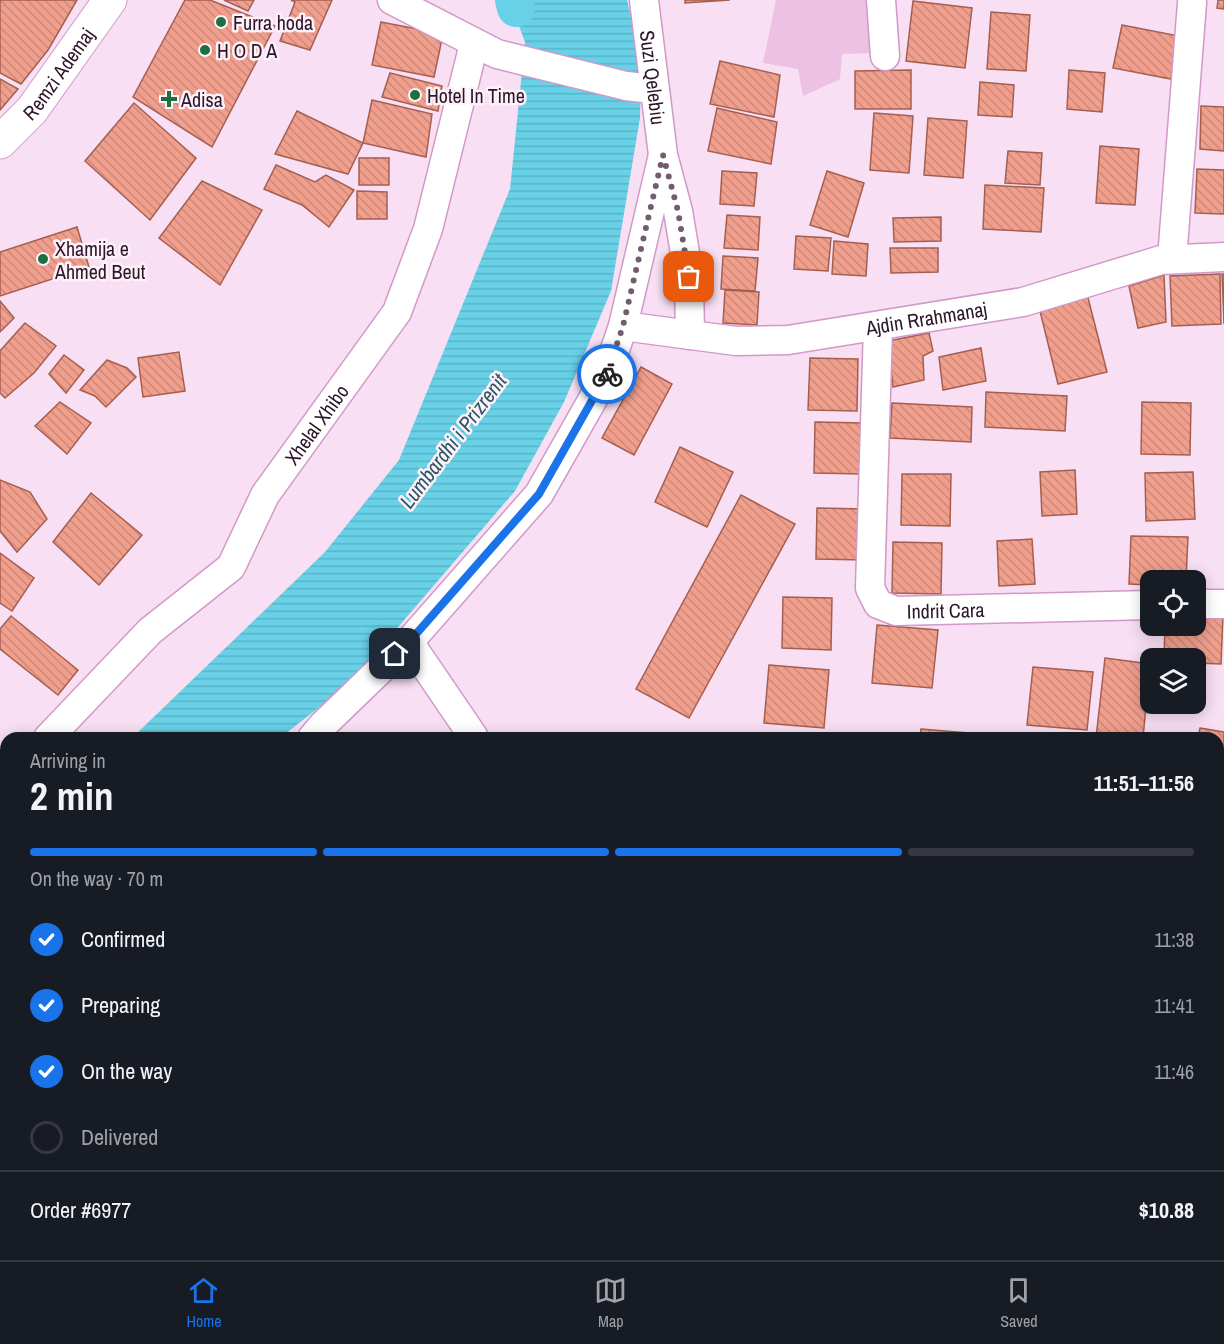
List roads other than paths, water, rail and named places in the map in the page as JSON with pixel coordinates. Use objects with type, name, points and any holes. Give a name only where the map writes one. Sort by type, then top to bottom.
[{"type":"main road","name":"Remzi Ademaj","points":[[0,142],[32,110],[110,0]]},
{"type":"street","points":[[392,0],[485,49],[639,88]]},
{"type":"street","name":"Suzi Qelebiu","points":[[644,0],[639,88],[663,155],[678,211],[689,277],[690,335]]},
{"type":"street","points":[[881,0],[885,56]]},
{"type":"street","points":[[1172,259],[1192,3]]},
{"type":"street","name":"Xhelal Xhibo","points":[[54,732],[150,631],[231,567],[265,495],[346,386],[397,312],[428,229],[485,49]]},
{"type":"street","name":"Suzi Qelebiu","points":[[317,732],[409,642],[539,494],[606,376],[623,326],[663,155]]},
{"type":"street","name":"Ajdin Rrahmanaj","points":[[623,326],[736,341],[788,340],[1023,302],[1161,260],[1224,257]]},
{"type":"street","name":"Indrit Cara","points":[[878,327],[870,588],[878,604],[896,611],[1140,605]]},
{"type":"street","points":[[1206,604],[1224,604]]},
{"type":"street","points":[[409,642],[470,732]]},
{"type":"water","name":"Lumbardhi i Prizrenit","points":[[521,0],[627,0],[641,60],[640,118],[611,291],[564,402],[515,491],[350,683],[288,732],[138,732],[325,552],[399,460],[510,189],[525,42],[513,10],[523,6]]},
{"type":"waterway","points":[[514,0],[516,8]]},
{"type":"place","name":"Furra hoda","points":[[221,22]]},
{"type":"place","name":"H O D A","points":[[205,50]]},
{"type":"place","name":"Hotel In Time","points":[[415,95]]},
{"type":"place","name":"Adisa","points":[[169,99]]},
{"type":"place","name":"Xhamija e Ahmed Beut","points":[[43,259]]}]
